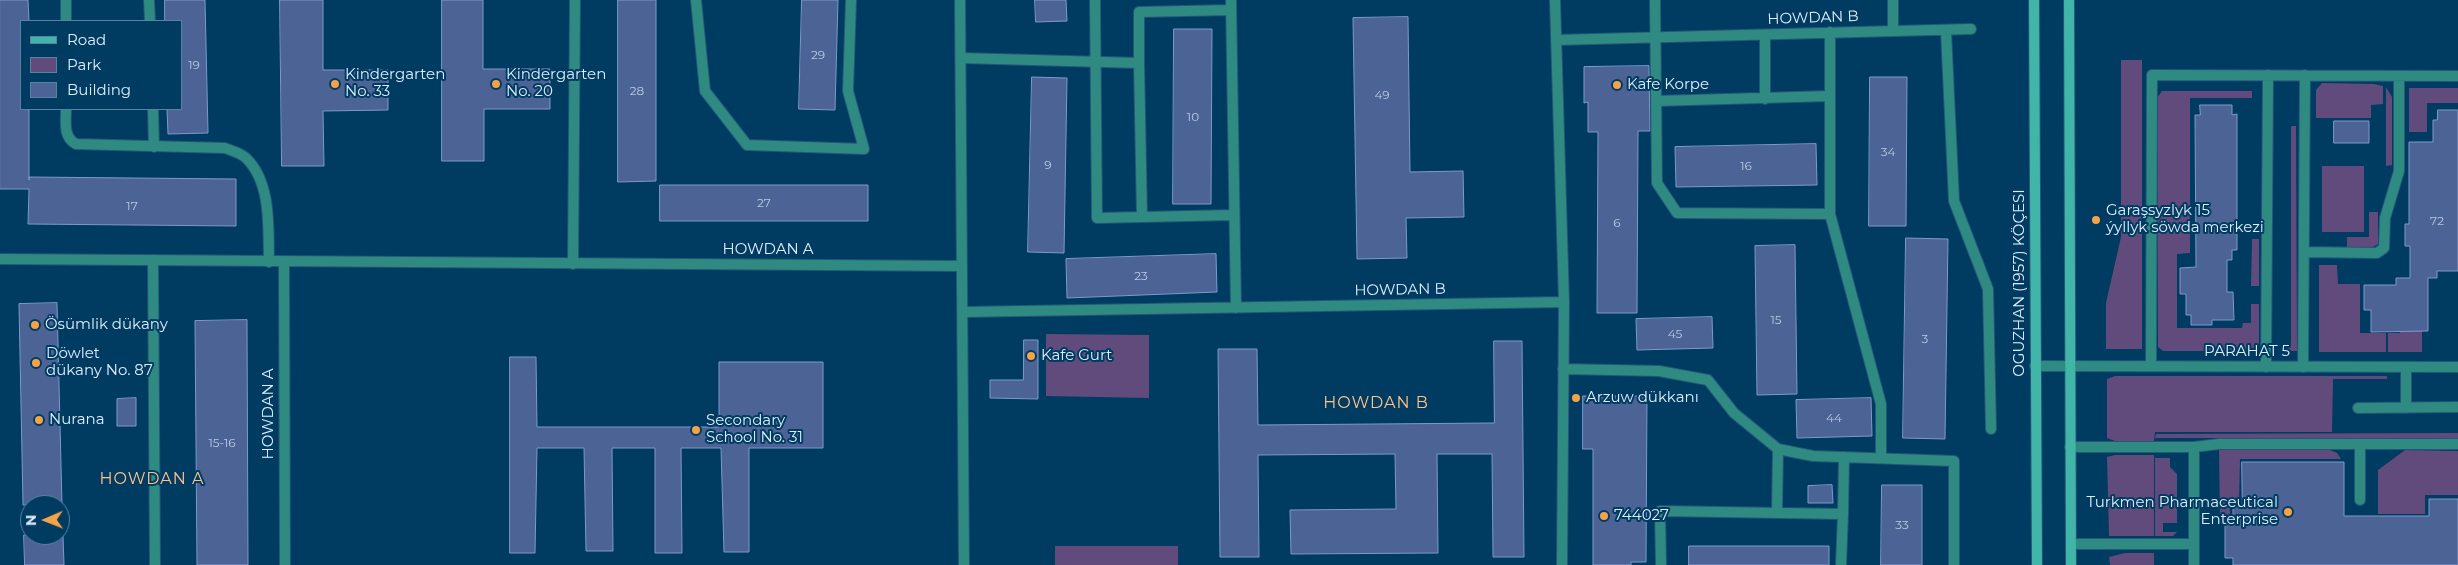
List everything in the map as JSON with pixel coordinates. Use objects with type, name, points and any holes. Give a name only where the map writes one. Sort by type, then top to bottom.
[{"type":"main road","name":"OGUZHAN (1957) KÖÇESI","points":[[2034,0],[2036,565]]},
{"type":"main road","points":[[2069,0],[2071,565]]},
{"type":"street","points":[[66,0],[66,20]]},
{"type":"street","points":[[149,0],[150,20]]},
{"type":"street","points":[[573,264],[575,0]]},
{"type":"street","points":[[696,0],[705,91],[747,145],[864,149],[848,91],[851,0]]},
{"type":"street","points":[[960,0],[964,565]]},
{"type":"street","points":[[1095,0],[1097,218],[1234,215]]},
{"type":"street","points":[[1555,0],[1564,302],[1562,565]]},
{"type":"street","points":[[1655,0],[1657,183],[1677,213],[1830,214]]},
{"type":"street","points":[[1893,0],[1893,30]]},
{"type":"street","points":[[1142,217],[1139,12],[1231,5],[1236,308]]},
{"type":"street","name":"HOWDAN B","points":[[1556,40],[1971,29]]},
{"type":"street","points":[[1946,31],[1954,201],[1988,289],[1991,429]]},
{"type":"street","points":[[1830,32],[1830,214],[1882,404],[1881,458]]},
{"type":"street","points":[[1765,35],[1765,99]]},
{"type":"street","points":[[961,58],[1139,63]]},
{"type":"street","points":[[2151,366],[2152,75],[2458,76]]},
{"type":"street","points":[[2266,367],[2268,75]]},
{"type":"street","points":[[2303,367],[2304,75]]},
{"type":"street","points":[[2304,252],[2377,253],[2384,248],[2385,218],[2399,171],[2399,76]]},
{"type":"street","points":[[1656,101],[1830,96]]},
{"type":"street","points":[[66,110],[66,136],[68,140],[76,144],[225,148],[246,158],[256,172],[268,202],[269,262]]},
{"type":"street","points":[[153,110],[154,147]]},
{"type":"street","name":"HOWDAN A","points":[[0,259],[962,266]]},
{"type":"street","points":[[153,260],[155,565]]},
{"type":"street","name":"HOWDAN A","points":[[284,262],[285,565]]},
{"type":"street","name":"HOWDAN B","points":[[963,312],[1564,302]]},
{"type":"street","name":"PARAHAT 5","points":[[2035,366],[2458,368]]},
{"type":"street","points":[[2406,367],[2406,408]]},
{"type":"street","points":[[1563,369],[1659,371],[1708,380],[1734,413],[1778,448],[1813,456],[1954,461],[1954,565]]},
{"type":"street","points":[[2358,408],[2458,407]]},
{"type":"street","points":[[2070,447],[2194,447],[2219,444],[2458,444]]},
{"type":"street","points":[[2360,444],[2360,500]]},
{"type":"street","points":[[2194,447],[2194,565]]},
{"type":"street","points":[[1777,512],[1778,448]]},
{"type":"street","points":[[1841,565],[1844,457]]},
{"type":"street","points":[[1661,565],[1660,510],[1843,514]]},
{"type":"street","points":[[2070,544],[2194,544]]},
{"type":"green space","points":[[2121,60],[2142,60],[2142,349],[2106,349],[2106,303],[2121,237]]},
{"type":"green space","points":[[2322,83],[2374,84],[2383,86],[2383,104],[2371,105],[2371,118],[2316,118],[2316,90]]},
{"type":"green space","points":[[2386,87],[2392,97],[2392,165],[2386,166]]},
{"type":"green space","points":[[2409,88],[2458,88],[2458,103],[2427,103],[2427,132],[2409,132]]},
{"type":"green space","points":[[2162,91],[2252,91],[2252,98],[2190,98],[2190,253],[2177,254],[2177,328],[2242,328],[2243,323],[2251,323],[2251,304],[2259,304],[2259,351],[2163,351],[2158,347],[2157,98]]},
{"type":"green space","points":[[2291,126],[2296,126],[2297,351],[2284,351],[2291,343]]},
{"type":"green space","points":[[2322,166],[2364,166],[2364,232],[2322,232]]},
{"type":"green space","points":[[2369,212],[2378,212],[2378,244],[2373,247],[2347,247],[2347,237],[2369,237]]},
{"type":"green space","points":[[2252,239],[2259,239],[2259,286],[2251,286]]},
{"type":"green space","points":[[2319,265],[2337,265],[2338,284],[2360,284],[2360,333],[2386,333],[2386,352],[2319,352]]},
{"type":"green space","points":[[2400,328],[2422,328],[2422,352],[2388,352],[2388,333],[2400,333]]},
{"type":"green space","points":[[1046,334],[1149,335],[1149,398],[1046,396]]},
{"type":"green space","points":[[2115,376],[2387,376],[2387,379],[2333,379],[2332,432],[2155,432],[2154,441],[2115,441],[2107,438],[2107,379]]},
{"type":"green space","points":[[2458,433],[2458,438],[2155,438],[2156,434]]},
{"type":"green space","points":[[2219,450],[2330,450],[2337,453],[2341,459],[2240,459],[2239,504],[2230,504],[2230,522],[2220,522]]},
{"type":"green space","points":[[2405,450],[2458,451],[2458,495],[2425,495],[2425,514],[2378,514],[2378,470]]},
{"type":"green space","points":[[2115,455],[2154,455],[2154,536],[2109,536],[2107,457]]},
{"type":"green space","points":[[2155,458],[2170,458],[2170,467],[2177,474],[2177,523],[2163,523],[2163,532],[2177,532],[2173,536],[2155,536]]},
{"type":"green space","points":[[1055,546],[1178,546],[1178,565],[1055,565]]},
{"type":"green space","points":[[2125,553],[2154,553],[2154,565],[2110,565],[2109,557]]},
{"type":"building","points":[[0,0],[28,0],[29,20],[20,20],[20,110],[29,110],[29,177],[236,179],[236,226],[28,224],[29,189],[0,189]]},
{"type":"building","points":[[165,0],[205,0],[208,133],[168,134],[167,110],[182,110],[182,20],[165,20]]},
{"type":"building","name":"Kindergarten No. 33","points":[[280,0],[323,0],[323,70],[388,70],[388,110],[323,111],[324,166],[282,166]]},
{"type":"building","name":"Kindergarten No. 20","points":[[442,0],[483,0],[483,69],[550,69],[550,109],[484,109],[484,161],[442,161]]},
{"type":"building","points":[[618,0],[656,0],[656,181],[618,182]]},
{"type":"building","points":[[802,0],[838,0],[835,110],[799,109]]},
{"type":"building","points":[[1035,0],[1066,0],[1067,21],[1036,22]]},
{"type":"building","points":[[1408,17],[1410,172],[1463,171],[1464,217],[1406,218],[1407,258],[1357,259],[1353,18]]},
{"type":"building","points":[[1174,29],[1212,29],[1211,204],[1173,204]]},
{"type":"building","points":[[1649,66],[1650,131],[1638,131],[1637,313],[1597,313],[1598,132],[1588,132],[1588,102],[1584,103],[1584,67]]},
{"type":"building","points":[[1032,77],[1067,78],[1064,253],[1028,252]]},
{"type":"building","points":[[1870,77],[1907,77],[1906,226],[1869,226]]},
{"type":"building","points":[[2200,105],[2232,105],[2232,115],[2237,114],[2237,250],[2232,250],[2232,260],[2227,260],[2227,292],[2233,292],[2234,320],[2212,320],[2212,325],[2191,325],[2191,315],[2186,315],[2186,294],[2180,294],[2180,268],[2196,267],[2195,115],[2200,115]]},
{"type":"building","points":[[2438,110],[2458,110],[2458,271],[2437,271],[2437,278],[2428,278],[2428,331],[2371,332],[2371,310],[2364,310],[2364,285],[2396,285],[2396,278],[2410,278],[2410,246],[2405,246],[2405,224],[2409,224],[2409,142],[2433,142],[2433,120],[2437,120]]},
{"type":"building","points":[[2334,121],[2369,121],[2369,143],[2334,143]]},
{"type":"building","points":[[1816,144],[1817,185],[1676,187],[1675,147]]},
{"type":"building","points":[[660,185],[868,185],[868,221],[660,221]]},
{"type":"building","points":[[1906,238],[1948,239],[1945,439],[1903,438]]},
{"type":"building","points":[[1795,245],[1797,394],[1757,395],[1755,246]]},
{"type":"building","points":[[1216,254],[1217,292],[1067,298],[1066,259]]},
{"type":"building","points":[[57,303],[62,495],[23,495],[19,304]]},
{"type":"building","points":[[1712,317],[1713,348],[1637,350],[1636,319]]},
{"type":"building","points":[[247,320],[248,565],[197,565],[195,321]]},
{"type":"building","name":"Kafe Gurt","points":[[1024,340],[1038,340],[1038,399],[990,398],[990,380],[1023,380]]},
{"type":"building","points":[[1494,341],[1522,341],[1524,557],[1493,557],[1492,454],[1437,454],[1438,553],[1291,554],[1290,510],[1396,509],[1395,454],[1258,455],[1259,557],[1220,557],[1218,349],[1257,349],[1258,425],[1494,423]]},
{"type":"building","points":[[510,357],[536,357],[537,427],[719,427],[719,362],[823,362],[823,448],[749,448],[749,552],[724,552],[721,448],[681,448],[682,553],[655,553],[655,448],[612,448],[613,551],[586,551],[584,448],[537,448],[535,553],[510,553]]},
{"type":"building","points":[[1583,396],[1647,396],[1646,562],[1631,562],[1631,565],[1593,565],[1593,449],[1583,449]]},
{"type":"building","points":[[136,398],[136,426],[117,426],[117,399]]},
{"type":"building","points":[[1871,398],[1872,436],[1797,438],[1796,400]]},
{"type":"building","name":"Turkmen Pharmaceutical Enterprise","points":[[2242,462],[2344,462],[2344,516],[2429,516],[2429,499],[2458,499],[2458,565],[2233,565],[2233,558],[2225,558],[2225,525],[2233,525],[2233,507],[2242,507]]},
{"type":"building","points":[[1832,485],[1833,503],[1808,503],[1808,486]]},
{"type":"building","points":[[1882,485],[1922,485],[1922,565],[1881,565]]},
{"type":"building","points":[[24,545],[63,545],[64,565],[25,565]]},
{"type":"building","points":[[1689,546],[1829,546],[1829,565],[1689,565]]},
{"type":"place","name":"Kindergarten No. 33","points":[[335,84]]},
{"type":"place","name":"Kindergarten No. 20","points":[[496,84]]},
{"type":"place","name":"Kafe Korpe","points":[[1617,85]]},
{"type":"place","name":"Garaşsyzlyk 15 ýyllyk söwda merkezi","points":[[2096,220]]},
{"type":"place","name":"Ösümlik dükany","points":[[35,325]]},
{"type":"place","name":"Kafe Gurt","points":[[1031,356]]},
{"type":"place","name":"Döwlet dükany No. 87","points":[[36,363]]},
{"type":"place","name":"Arzuw dükkanı","points":[[1576,398]]},
{"type":"place","name":"Nurana","points":[[39,420]]},
{"type":"place","name":"Secondary School No. 31","points":[[696,430]]},
{"type":"place","name":"Turkmen Pharmaceutical Enterprise","points":[[2288,512]]},
{"type":"place","name":"744027","points":[[1604,516]]},
{"type":"district","name":"HOWDAN B","points":[[1376,403]]},
{"type":"district","name":"HOWDAN A","points":[[152,479]]}]
